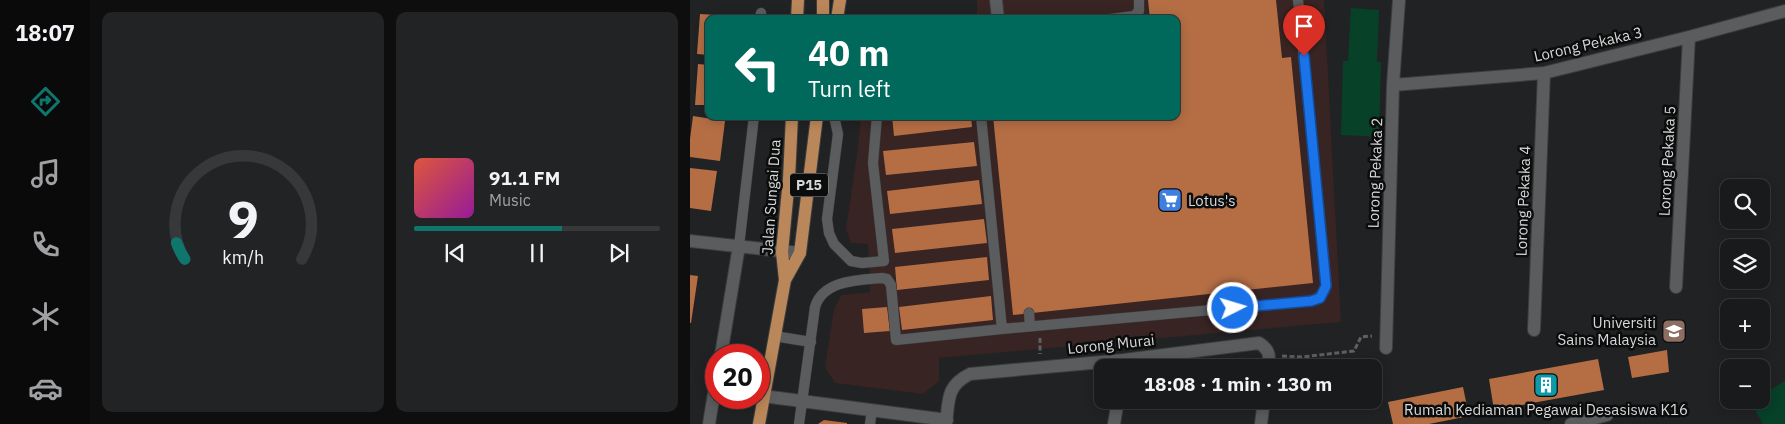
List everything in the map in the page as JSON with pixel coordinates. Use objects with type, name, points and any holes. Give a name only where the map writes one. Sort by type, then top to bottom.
[{"type":"main road","points":[[797,15],[798,0]]},
{"type":"main road","points":[[823,0],[823,15]]},
{"type":"main road","points":[[838,15],[840,0]]},
{"type":"main road","name":"Jalan Sungai Dua","points":[[770,358],[784,280],[782,252],[789,179],[792,120]]},
{"type":"main road","name":"Jalan Sungai Dua","points":[[784,280],[800,253],[817,120]]},
{"type":"main road","name":"Jalan Sungai Dua","points":[[759,424],[761,409]]},
{"type":"street","points":[[996,0],[998,15]]},
{"type":"street","name":"Lorong Pekaka 2","points":[[1386,348],[1393,85],[1399,0]]},
{"type":"street","name":"Lorong Pekaka 3","points":[[1393,85],[1544,72],[1689,37],[1785,10]]},
{"type":"street","name":"Lorong Pekaka 5","points":[[1676,287],[1689,37]]},
{"type":"street","name":"Lorong Pekaka 4","points":[[1534,330],[1544,72]]},
{"type":"street","points":[[690,240],[800,253]]},
{"type":"street","points":[[723,344],[739,246]]},
{"type":"street","name":"Lorong Murai","points":[[1155,359],[1259,343],[1268,357]]},
{"type":"street","name":"Lorong Murai","points":[[947,422],[951,391],[959,380],[970,374],[1094,365]]},
{"type":"street","points":[[770,397],[947,422]]},
{"type":"street","points":[[709,424],[711,409]]},
{"type":"street","points":[[1114,424],[1116,409]]},
{"type":"street","points":[[1261,424],[1263,409]]},
{"type":"street","points":[[1571,424],[1607,415]]},
{"type":"lane","points":[[1135,15],[1139,11],[1139,0]]},
{"type":"lane","points":[[799,424],[814,307],[817,298],[835,285],[882,278],[887,279],[892,286],[896,340],[1002,328],[1311,301],[1320,298],[1326,286],[1326,281],[1298,0]]},
{"type":"lane","points":[[739,246],[754,120]]},
{"type":"lane","points":[[835,120],[838,134],[827,219],[829,233],[834,244],[851,261],[862,263],[884,261],[874,163],[877,120]]},
{"type":"lane","points":[[981,120],[1002,328]]},
{"type":"lane","points":[[1029,313],[1035,326]]},
{"type":"lane","points":[[774,336],[811,342]]},
{"type":"lane","points":[[870,424],[872,410]]},
{"type":"path","points":[[1035,326],[1040,368]]},
{"type":"path","points":[[1268,357],[1302,357],[1354,351],[1361,337],[1386,334]]},
{"type":"shaded area","points":[[977,0],[1324,0],[1341,322],[939,358],[939,381],[923,394],[835,383],[825,367],[834,309],[841,295],[870,292],[868,244],[851,243],[846,229],[861,120],[1180,120],[1180,15],[977,15]]},
{"type":"green space","points":[[1351,8],[1379,10],[1377,62],[1381,62],[1379,137],[1341,135],[1343,61],[1348,61]]},
{"type":"green space","points":[[1785,381],[1785,424],[1763,424],[1755,409],[1770,409],[1770,390]]},
{"type":"building","name":"Lotus's","points":[[1148,0],[1276,0],[1282,58],[1291,57],[1313,283],[1013,315],[993,120],[1180,120],[1180,15],[1150,15]]},
{"type":"building","points":[[700,14],[716,15],[705,15],[705,55],[697,54]]},
{"type":"building","points":[[698,64],[705,65],[705,105],[695,105]]},
{"type":"building","points":[[693,116],[705,118],[705,120],[725,121],[720,161],[690,157]]},
{"type":"building","points":[[892,120],[971,120],[972,127],[894,136]]},
{"type":"building","points":[[974,142],[977,166],[886,175],[883,151]]},
{"type":"building","points":[[690,168],[717,171],[711,211],[690,208]]},
{"type":"building","points":[[979,180],[982,204],[890,214],[887,191]]},
{"type":"building","points":[[984,219],[987,243],[895,253],[892,229]]},
{"type":"building","points":[[987,257],[989,280],[897,290],[895,267]]},
{"type":"building","points":[[690,275],[698,276],[691,323],[690,323]]},
{"type":"building","points":[[991,296],[993,320],[902,330],[899,307]]},
{"type":"building","points":[[887,307],[890,331],[864,333],[862,309]]},
{"type":"building","points":[[1667,350],[1669,372],[1632,378],[1628,357]]},
{"type":"building","name":"Rumah Kediaman Pegawai Desasiswa K16","points":[[1598,359],[1604,390],[1494,410],[1489,379]]},
{"type":"building","points":[[1463,387],[1469,416],[1429,424],[1393,424],[1388,402]]},
{"type":"building","points":[[824,420],[847,423],[847,424],[818,424]]},
{"type":"place","name":"Lotus's","points":[[1170,200]]},
{"type":"place","name":"Universiti Sains Malaysia","points":[[1674,331]]},
{"type":"place","name":"Rumah Kediaman Pegawai Desasiswa K16","points":[[1546,385]]},
{"type":"route","points":[[1233,308],[1311,301],[1320,298],[1326,286],[1304,56]]}]
